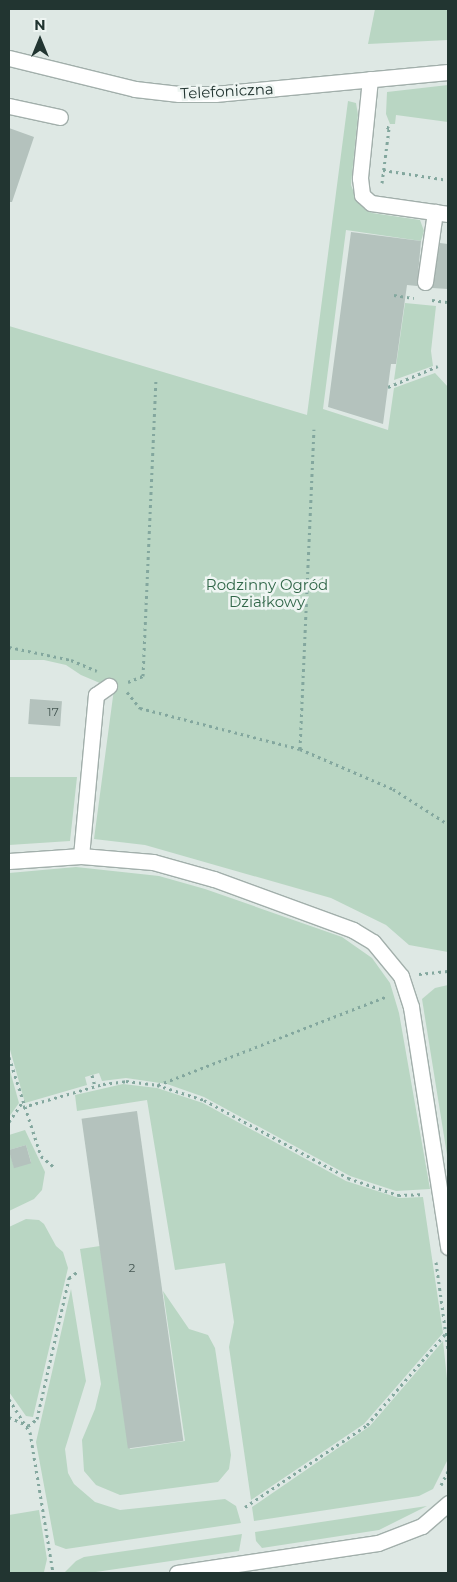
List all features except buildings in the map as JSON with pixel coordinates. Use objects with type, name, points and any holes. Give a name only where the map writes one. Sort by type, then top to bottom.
[{"type":"street","name":"Telefoniczna","points":[[9,58],[135,89],[179,94],[448,72]]},
{"type":"street","points":[[370,79],[360,178],[362,195],[371,204],[441,213],[425,282]]},
{"type":"street","points":[[9,106],[60,117]]},
{"type":"street","points":[[80,856],[96,696],[114,684]]},
{"type":"street","points":[[9,861],[80,856],[118,858],[184,870],[344,926],[373,942],[404,982],[448,1248]]},
{"type":"street","points":[[177,1573],[378,1543],[422,1526],[448,1503]]},
{"type":"path","points":[[384,170],[448,180]]},
{"type":"path","points":[[388,387],[438,366]]},
{"type":"path","points":[[114,684],[144,676],[156,381]]},
{"type":"path","points":[[300,749],[314,429]]},
{"type":"path","points":[[9,647],[71,660],[114,684],[140,708],[300,749],[393,789],[448,824]]},
{"type":"path","points":[[158,1085],[169,1078],[404,982],[448,971]]},
{"type":"path","points":[[9,1057],[41,1156],[53,1166]]},
{"type":"path","points":[[92,1074],[95,1086]]},
{"type":"path","points":[[9,1122],[23,1105],[95,1086],[126,1081],[158,1085],[204,1100],[348,1178],[398,1196],[438,1193]]},
{"type":"path","points":[[436,1258],[448,1350]]},
{"type":"path","points":[[28,1426],[37,1419],[70,1278],[77,1272]]},
{"type":"path","points":[[245,1508],[367,1425],[447,1332]]},
{"type":"path","points":[[9,1399],[28,1426],[53,1573]]},
{"type":"path","points":[[9,1416],[28,1426]]},
{"type":"green space","points":[[375,9],[448,9],[448,40],[368,44]]},
{"type":"green space","points":[[448,85],[448,122],[396,115],[395,124],[390,124],[386,114],[387,92]]},
{"type":"green space","name":"Rodzinny Ogród Działkowy","points":[[348,101],[356,103],[358,115],[351,185],[357,200],[372,213],[420,220],[424,231],[421,241],[346,230],[323,409],[388,430],[394,388],[435,373],[448,387],[448,952],[409,945],[386,925],[331,898],[145,845],[94,839],[114,689],[81,675],[66,665],[44,660],[9,660],[9,326],[307,415]]},
{"type":"green space","points":[[405,303],[436,306],[431,351],[433,366],[394,380]]},
{"type":"green space","points":[[9,777],[77,777],[70,841],[9,845]]},
{"type":"green space","points":[[76,867],[159,876],[205,889],[342,937],[372,958],[390,983],[399,1013],[430,1189],[396,1191],[350,1176],[204,1097],[167,1084],[126,1078],[102,1081],[99,1073],[85,1077],[87,1085],[25,1103],[9,1046],[9,873]]},
{"type":"green space","points":[[448,985],[448,1161],[422,999],[435,988]]},
{"type":"green space","points":[[9,1067],[19,1103],[9,1117]]},
{"type":"green space","points":[[123,1084],[157,1088],[203,1103],[346,1181],[399,1198],[423,1197],[443,1333],[364,1424],[251,1500],[229,1347],[234,1322],[225,1263],[175,1270],[147,1100],[77,1111],[75,1095]]},
{"type":"green space","points":[[25,1130],[45,1172],[42,1190],[34,1199],[9,1211],[9,1150],[9,1135]],"holes":[[[26,1145],[31,1162],[14,1167],[9,1150]]]},
{"type":"green space","points":[[26,1219],[39,1220],[44,1224],[56,1246],[63,1252],[68,1268],[33,1417],[26,1416],[9,1392],[9,1227]]},
{"type":"green space","points":[[100,1246],[130,1449],[185,1441],[163,1291],[189,1329],[208,1335],[215,1348],[231,1455],[229,1469],[218,1482],[120,1495],[96,1485],[84,1471],[82,1440],[95,1409],[101,1384],[80,1249]]},
{"type":"green space","points":[[71,1289],[86,1381],[65,1449],[68,1473],[74,1484],[95,1502],[120,1510],[225,1499],[236,1506],[241,1523],[66,1549],[55,1545],[36,1442]]},
{"type":"green space","points":[[443,1341],[448,1388],[448,1459],[433,1489],[419,1496],[254,1521],[252,1507],[370,1426]]},
{"type":"green space","points":[[427,1506],[379,1530],[262,1548],[256,1541],[255,1532]]},
{"type":"green space","points":[[39,1510],[47,1559],[44,1572],[9,1573],[9,1515]]},
{"type":"green space","points":[[242,1534],[239,1551],[89,1573],[64,1573],[76,1561],[84,1557]]}]
